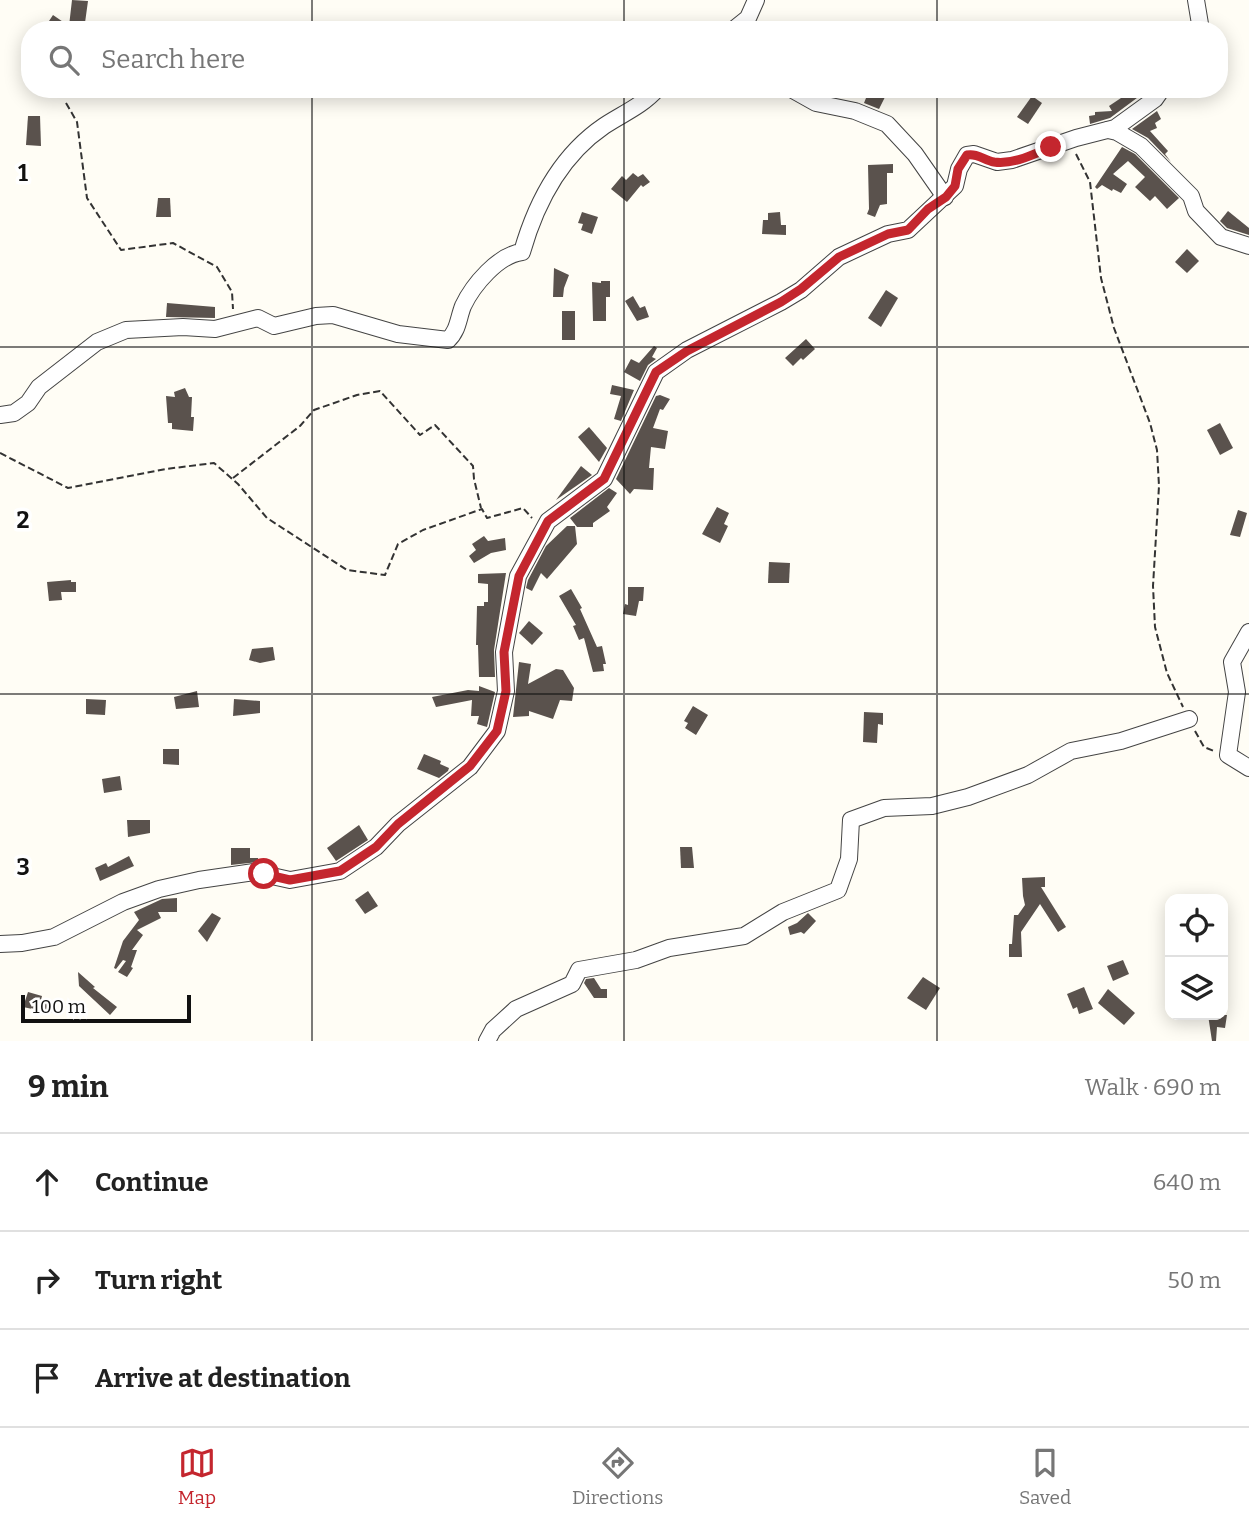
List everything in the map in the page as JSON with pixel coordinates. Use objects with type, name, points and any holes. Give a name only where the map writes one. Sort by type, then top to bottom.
[{"type":"street","points":[[745,21],[756,0]]},
{"type":"street","points":[[1196,0],[1200,21]]},
{"type":"street","points":[[0,415],[14,413],[28,404],[39,387],[97,342],[126,330],[183,327],[215,329],[258,318],[274,326],[316,316],[333,315],[398,334],[447,340],[455,333],[470,292],[503,260],[513,253],[522,252],[534,212],[571,155],[601,128],[649,98]]},
{"type":"street","points":[[807,98],[816,103],[855,111],[887,124],[915,153],[946,197]]},
{"type":"street","points":[[0,944],[54,937],[123,902],[159,889],[199,880],[254,872],[290,880],[340,871],[376,847],[398,824],[470,766],[497,731],[506,691],[504,652],[519,576],[548,521],[604,479],[656,372],[687,351],[791,296],[839,257],[888,234],[908,230],[955,186],[958,169],[967,155],[974,154],[1003,162],[1030,156],[1069,140],[1117,127],[1156,98]]},
{"type":"street","points":[[1108,130],[1117,132],[1141,146],[1191,196],[1196,211],[1222,237],[1249,246]]},
{"type":"street","points":[[1249,632],[1232,662],[1237,692],[1228,755],[1249,768]]},
{"type":"street","points":[[487,1041],[493,1030],[516,1009],[572,984],[579,970],[636,960],[669,948],[744,936],[783,912],[838,890],[849,859],[851,820],[884,808],[932,806],[968,797],[1028,775],[1071,751],[1121,741],[1189,719]]},
{"type":"path","points":[[66,103],[77,122],[87,198],[121,250],[173,243],[217,267],[232,292],[234,324]]},
{"type":"path","points":[[1069,140],[1090,182],[1101,278],[1114,328],[1157,450],[1153,586],[1155,627],[1167,673],[1204,747],[1228,755]]},
{"type":"path","points":[[232,479],[300,426],[314,410],[357,395],[380,391],[420,435],[435,425],[473,466],[482,509],[487,518],[523,508],[542,530]]},
{"type":"path","points":[[0,453],[68,488],[166,469],[214,463],[267,518],[347,570],[385,575],[391,567],[398,544],[423,530],[482,509]]},
{"type":"building","points":[[72,0],[88,1],[85,21],[70,21]]},
{"type":"building","points":[[53,15],[62,21],[49,21]]},
{"type":"building","points":[[866,98],[884,98],[879,109],[864,103]]},
{"type":"building","points":[[1031,98],[1042,103],[1028,124],[1017,117]]},
{"type":"building","points":[[1121,98],[1137,98],[1110,118],[1090,124],[1089,116],[1095,115],[1095,112],[1112,111],[1109,106]]},
{"type":"building","points":[[1157,111],[1161,119],[1155,123],[1157,128],[1150,131],[1168,151],[1165,154],[1171,162],[1148,138],[1132,129]]},
{"type":"building","points":[[28,116],[40,116],[41,146],[26,145]]},
{"type":"building","points":[[1122,147],[1135,154],[1179,198],[1167,209],[1155,196],[1150,201],[1135,187],[1145,177],[1128,161],[1113,174],[1127,184],[1121,193],[1102,185],[1097,189],[1095,187]]},
{"type":"building","points":[[893,164],[893,173],[887,173],[887,204],[880,205],[875,217],[867,214],[868,165]]},
{"type":"building","points":[[633,173],[638,177],[643,174],[650,182],[643,187],[641,185],[627,202],[611,189],[622,176],[626,180]]},
{"type":"building","points":[[158,198],[170,198],[171,217],[156,217]]},
{"type":"building","points":[[1228,211],[1249,228],[1249,235],[1227,228],[1220,221]]},
{"type":"building","points":[[582,212],[598,217],[592,234],[581,230],[583,224],[578,223]]},
{"type":"building","points":[[780,212],[781,225],[786,225],[786,235],[762,234],[763,220],[768,220],[768,213]]},
{"type":"building","points":[[1187,249],[1199,261],[1187,273],[1175,262]]},
{"type":"building","points":[[554,268],[569,275],[563,297],[553,297]]},
{"type":"building","points":[[610,281],[610,297],[606,297],[606,321],[593,321],[592,282]]},
{"type":"building","points":[[886,290],[898,298],[881,327],[868,318]]},
{"type":"building","points":[[633,296],[640,308],[645,306],[649,317],[637,321],[625,301]]},
{"type":"building","points":[[167,303],[215,307],[215,318],[166,317]]},
{"type":"building","points":[[562,311],[575,311],[575,340],[562,340]]},
{"type":"building","points":[[806,339],[815,349],[793,366],[785,358]]},
{"type":"building","points":[[654,346],[657,348],[652,357],[656,359],[648,365],[640,381],[624,372],[631,359],[639,363]]},
{"type":"building","points":[[612,385],[634,390],[621,421],[614,419],[621,396],[610,394]]},
{"type":"building","points":[[185,388],[189,397],[192,397],[193,431],[172,429],[172,423],[168,423],[166,396],[175,397],[174,392]]},
{"type":"building","points":[[656,396],[670,399],[663,410],[660,409],[653,428],[668,431],[665,449],[651,447],[649,468],[654,468],[653,490],[634,489],[630,494],[616,479]]},
{"type":"building","points":[[1220,423],[1233,448],[1220,455],[1207,430]]},
{"type":"building","points":[[589,427],[607,448],[599,462],[578,437]]},
{"type":"building","points":[[581,466],[592,475],[556,500]]},
{"type":"building","points":[[609,488],[617,493],[607,507],[610,511],[593,523],[593,527],[577,527],[570,518]]},
{"type":"building","points":[[717,507],[729,513],[724,524],[728,526],[720,543],[702,534]]},
{"type":"building","points":[[1238,510],[1247,513],[1240,537],[1230,535]]},
{"type":"building","points":[[567,526],[575,526],[577,544],[547,579],[541,573],[532,591],[526,588],[546,546]]},
{"type":"building","points":[[484,536],[488,541],[505,538],[506,550],[491,553],[474,563],[469,556],[476,550],[472,544]]},
{"type":"building","points":[[769,562],[790,563],[789,583],[768,583]]},
{"type":"building","points":[[506,573],[494,650],[495,677],[479,677],[477,606],[484,606],[484,602],[488,602],[488,584],[478,583],[478,574]]},
{"type":"building","points":[[47,582],[76,582],[76,592],[61,592],[62,600],[49,601]]},
{"type":"building","points":[[628,587],[644,587],[643,601],[639,601],[636,616],[623,614],[625,604],[628,605]]},
{"type":"building","points":[[571,589],[582,608],[580,609],[597,647],[602,646],[606,664],[603,664],[604,671],[593,672],[584,638],[579,640],[573,626],[576,625],[559,596]]},
{"type":"building","points":[[529,621],[543,633],[532,645],[519,633]]},
{"type":"building","points":[[273,647],[275,660],[260,663],[249,660],[252,649]]},
{"type":"building","points":[[519,662],[531,664],[528,684],[556,669],[563,670],[574,688],[572,701],[560,700],[553,719],[529,711],[529,716],[513,717]]},
{"type":"building","points":[[479,686],[495,692],[487,727],[477,724],[479,716],[471,716],[472,700],[436,707],[432,697],[468,690],[479,691]]},
{"type":"building","points":[[197,691],[199,707],[176,709],[174,697]]},
{"type":"building","points":[[86,699],[106,700],[105,715],[86,714]]},
{"type":"building","points":[[234,699],[260,701],[260,713],[233,716]]},
{"type":"building","points":[[693,706],[708,715],[696,735],[685,728],[688,723],[684,721]]},
{"type":"building","points":[[864,712],[883,713],[883,725],[878,724],[877,743],[863,742]]},
{"type":"building","points":[[163,749],[179,749],[179,765],[163,764]]},
{"type":"building","points":[[424,754],[441,761],[440,764],[449,768],[448,771],[439,778],[417,769]]},
{"type":"building","points":[[120,776],[122,790],[104,793],[102,779]]},
{"type":"building","points":[[127,820],[150,820],[150,833],[128,837]]},
{"type":"building","points":[[359,825],[368,840],[336,861],[327,848]]},
{"type":"building","points":[[680,847],[692,847],[694,868],[681,868]]},
{"type":"building","points":[[231,848],[250,848],[250,858],[258,858],[258,862],[231,865]]},
{"type":"building","points":[[129,856],[134,866],[100,881],[95,868],[106,863],[108,867]]},
{"type":"building","points":[[1045,877],[1045,887],[1041,887],[1066,927],[1058,932],[1040,904],[1021,932],[1022,957],[1009,957],[1014,915],[1018,915],[1025,905],[1022,878]]},
{"type":"building","points":[[368,891],[378,906],[365,914],[355,900]]},
{"type":"building","points":[[177,898],[177,912],[158,912],[161,918],[137,930],[143,935],[132,950],[137,950],[131,967],[133,968],[127,977],[118,972],[126,961],[123,960],[114,968],[123,941],[139,920],[134,912],[162,899]]},
{"type":"building","points":[[212,913],[221,918],[207,942],[198,931]]},
{"type":"building","points":[[808,913],[816,921],[804,934],[801,932],[790,935],[788,927]]},
{"type":"building","points":[[1123,960],[1129,974],[1113,981],[1107,966]]},
{"type":"building","points":[[78,972],[117,1007],[110,1015],[79,986]]},
{"type":"building","points":[[923,977],[940,988],[926,1010],[907,998]]},
{"type":"building","points":[[594,978],[601,989],[607,989],[607,998],[594,998],[584,983],[586,979]]},
{"type":"building","points":[[1084,987],[1093,1009],[1079,1014],[1077,1007],[1073,1009],[1067,994]]},
{"type":"building","points":[[1108,989],[1135,1013],[1124,1025],[1098,1003]]},
{"type":"building","points":[[28,992],[42,996],[41,1000],[54,1004],[51,1013],[23,1007]]},
{"type":"building","points":[[1209,1020],[1226,1020],[1225,1028],[1217,1027],[1216,1041],[1212,1041]]},
{"type":"route","points":[[264,874],[290,880],[340,871],[376,847],[398,824],[470,766],[497,731],[506,691],[504,652],[519,576],[548,521],[604,479],[656,372],[687,351],[781,302],[839,257],[888,234],[908,230],[955,186],[958,169],[967,155],[974,154],[1003,162],[1030,156],[1051,147]]}]
